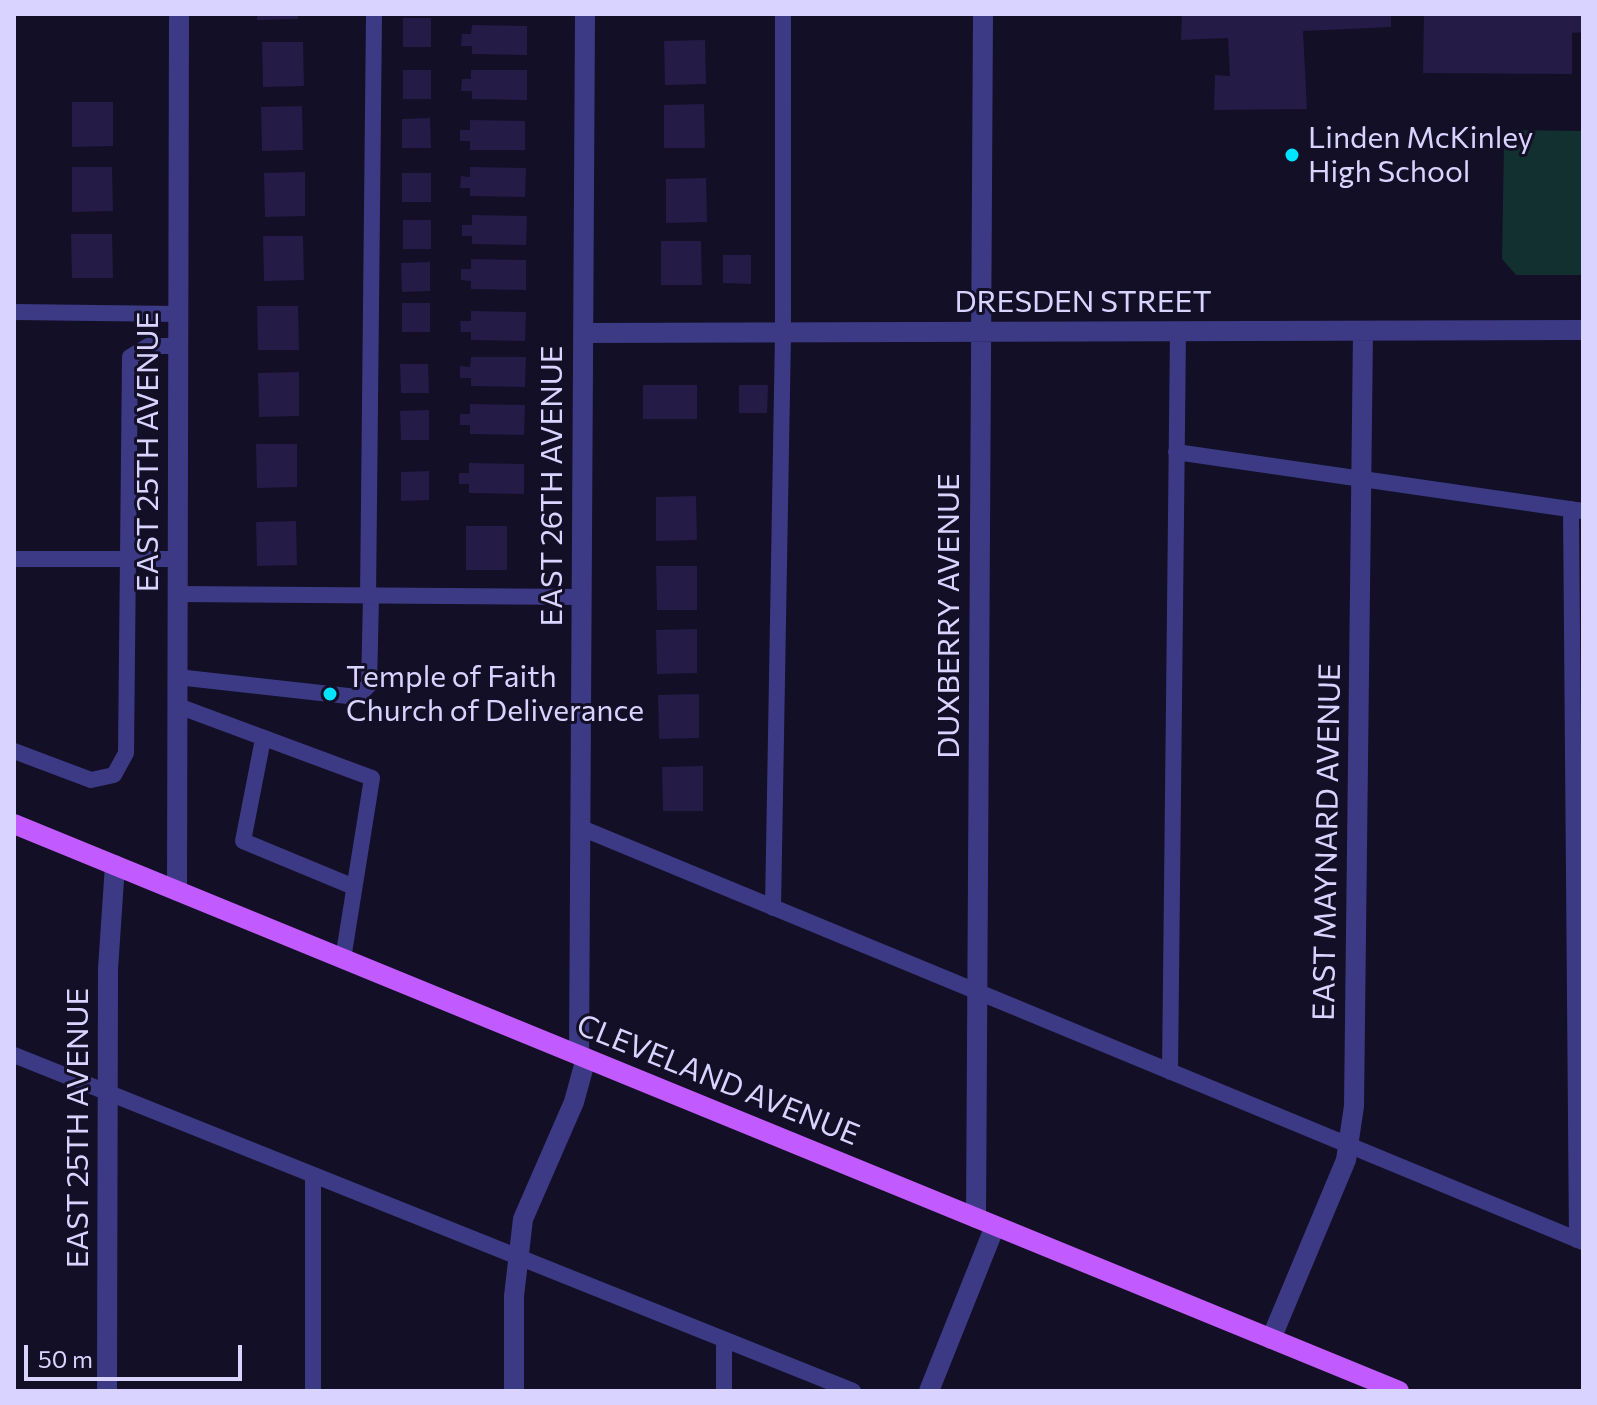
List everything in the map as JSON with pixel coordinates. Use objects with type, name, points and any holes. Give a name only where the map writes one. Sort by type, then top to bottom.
[{"type":"main road","name":"CLEVELAND AVENUE","points":[[14,824],[1399,1391]]},
{"type":"street","name":"EAST 25TH AVENUE","points":[[177,891],[179,14]]},
{"type":"street","name":"EAST 26TH AVENUE","points":[[514,1391],[514,1296],[523,1219],[574,1102],[582,1056],[579,827],[585,14]]},
{"type":"street","name":"DUXBERRY AVENUE","points":[[929,1391],[986,1222],[977,992],[983,14]]},
{"type":"street","name":"DRESDEN STREET","points":[[583,333],[1583,330]]},
{"type":"street","name":"EAST MAYNARD AVENUE","points":[[1271,1339],[1346,1160],[1354,1106],[1363,331]]},
{"type":"street","name":"EAST 25TH AVENUE","points":[[107,1391],[108,969],[115,865]]},
{"type":"lane","points":[[177,677],[357,697],[369,685],[374,14]]},
{"type":"lane","points":[[773,908],[783,333],[783,14]]},
{"type":"lane","points":[[14,312],[179,314]]},
{"type":"lane","points":[[1170,1072],[1178,331]]},
{"type":"lane","points":[[14,751],[91,780],[114,775],[126,753],[130,357],[148,346],[178,346]]},
{"type":"lane","points":[[579,827],[1580,1241],[1577,510],[1176,452]]},
{"type":"lane","points":[[14,559],[178,559]]},
{"type":"lane","points":[[178,594],[370,598],[581,597]]},
{"type":"lane","points":[[178,706],[372,778],[343,959]]},
{"type":"lane","points":[[263,739],[243,841],[354,887]]},
{"type":"lane","points":[[14,1055],[853,1391]]},
{"type":"lane","points":[[313,1175],[313,1391]]},
{"type":"lane","points":[[724,1340],[724,1391]]},
{"type":"green space","points":[[1512,130],[1583,131],[1583,275],[1516,275],[1502,259],[1504,142]]},
{"type":"building","points":[[257,14],[298,14],[298,19],[257,20]]},
{"type":"building","points":[[1182,14],[1391,14],[1391,27],[1303,31],[1307,109],[1214,110],[1215,75],[1230,76],[1228,38],[1181,40]]},
{"type":"building","points":[[1424,14],[1583,14],[1583,32],[1572,33],[1572,74],[1423,73]]},
{"type":"building","points":[[403,18],[431,18],[431,47],[403,47]]},
{"type":"building","points":[[472,25],[527,26],[527,55],[472,54],[472,46],[461,46],[462,34],[471,34]]},
{"type":"building","points":[[705,40],[706,84],[665,85],[664,41]]},
{"type":"building","points":[[262,42],[303,42],[304,86],[263,87]]},
{"type":"building","points":[[403,70],[431,70],[431,99],[403,99]]},
{"type":"building","points":[[471,70],[527,70],[527,100],[472,99],[472,91],[461,91],[462,79],[471,79]]},
{"type":"building","points":[[72,102],[113,102],[113,146],[72,147]]},
{"type":"building","points":[[704,104],[705,148],[664,148],[664,105]]},
{"type":"building","points":[[302,106],[303,150],[262,151],[261,107]]},
{"type":"building","points":[[430,118],[431,148],[402,148],[402,119]]},
{"type":"building","points":[[470,120],[525,121],[525,150],[470,150],[470,141],[460,141],[460,130],[470,130]]},
{"type":"building","points":[[72,167],[112,167],[113,211],[72,212]]},
{"type":"building","points":[[470,167],[526,168],[525,197],[470,196],[470,188],[460,188],[461,176],[470,177]]},
{"type":"building","points":[[305,172],[305,216],[265,217],[264,173]]},
{"type":"building","points":[[402,173],[431,173],[431,202],[402,202]]},
{"type":"building","points":[[706,178],[707,222],[666,223],[666,179]]},
{"type":"building","points":[[472,215],[527,216],[526,245],[472,244],[472,236],[462,236],[462,225],[472,225]]},
{"type":"building","points":[[403,220],[431,220],[431,249],[403,249]]},
{"type":"building","points":[[71,234],[112,234],[113,278],[72,278]]},
{"type":"building","points":[[263,236],[303,236],[304,280],[264,281]]},
{"type":"building","points":[[661,241],[701,241],[702,285],[661,285]]},
{"type":"building","points":[[723,255],[751,255],[751,284],[723,283]]},
{"type":"building","points":[[471,259],[526,260],[526,290],[471,289],[471,281],[461,280],[461,269],[471,269]]},
{"type":"building","points":[[430,262],[430,291],[402,292],[401,263]]},
{"type":"building","points":[[402,303],[430,303],[430,332],[402,332]]},
{"type":"building","points":[[257,306],[298,306],[299,350],[258,350]]},
{"type":"building","points":[[471,311],[526,312],[525,341],[471,340],[471,332],[461,332],[460,321],[471,321]]},
{"type":"building","points":[[471,357],[526,357],[525,387],[471,386],[471,378],[460,378],[460,366],[470,367]]},
{"type":"building","points":[[400,364],[428,364],[429,393],[401,393]]},
{"type":"building","points":[[299,372],[299,416],[259,417],[258,373]]},
{"type":"building","points":[[643,385],[697,385],[697,419],[643,419]]},
{"type":"building","points":[[739,385],[768,385],[767,413],[739,413]]},
{"type":"building","points":[[470,404],[525,405],[524,435],[470,434],[470,425],[460,425],[460,414],[470,414]]},
{"type":"building","points":[[429,410],[429,440],[401,440],[400,411]]},
{"type":"building","points":[[256,444],[297,444],[297,487],[257,488]]},
{"type":"building","points":[[469,463],[524,464],[524,494],[469,493],[469,484],[459,484],[459,473],[469,473]]},
{"type":"building","points":[[429,471],[429,500],[401,501],[401,472]]},
{"type":"building","points":[[696,496],[697,540],[656,541],[656,497]]},
{"type":"building","points":[[296,521],[297,565],[257,566],[256,522]]},
{"type":"building","points":[[466,526],[507,526],[507,570],[466,570]]},
{"type":"building","points":[[656,566],[697,566],[697,610],[657,610]]},
{"type":"building","points":[[697,629],[697,673],[657,674],[656,630]]},
{"type":"building","points":[[699,694],[699,738],[659,739],[658,695]]},
{"type":"building","points":[[703,766],[703,811],[663,811],[662,767]]},
{"type":"place","name":"Linden McKinley High School","points":[[1292,155]]},
{"type":"place","name":"Temple of Faith Church of Deliverance","points":[[330,694]]}]
